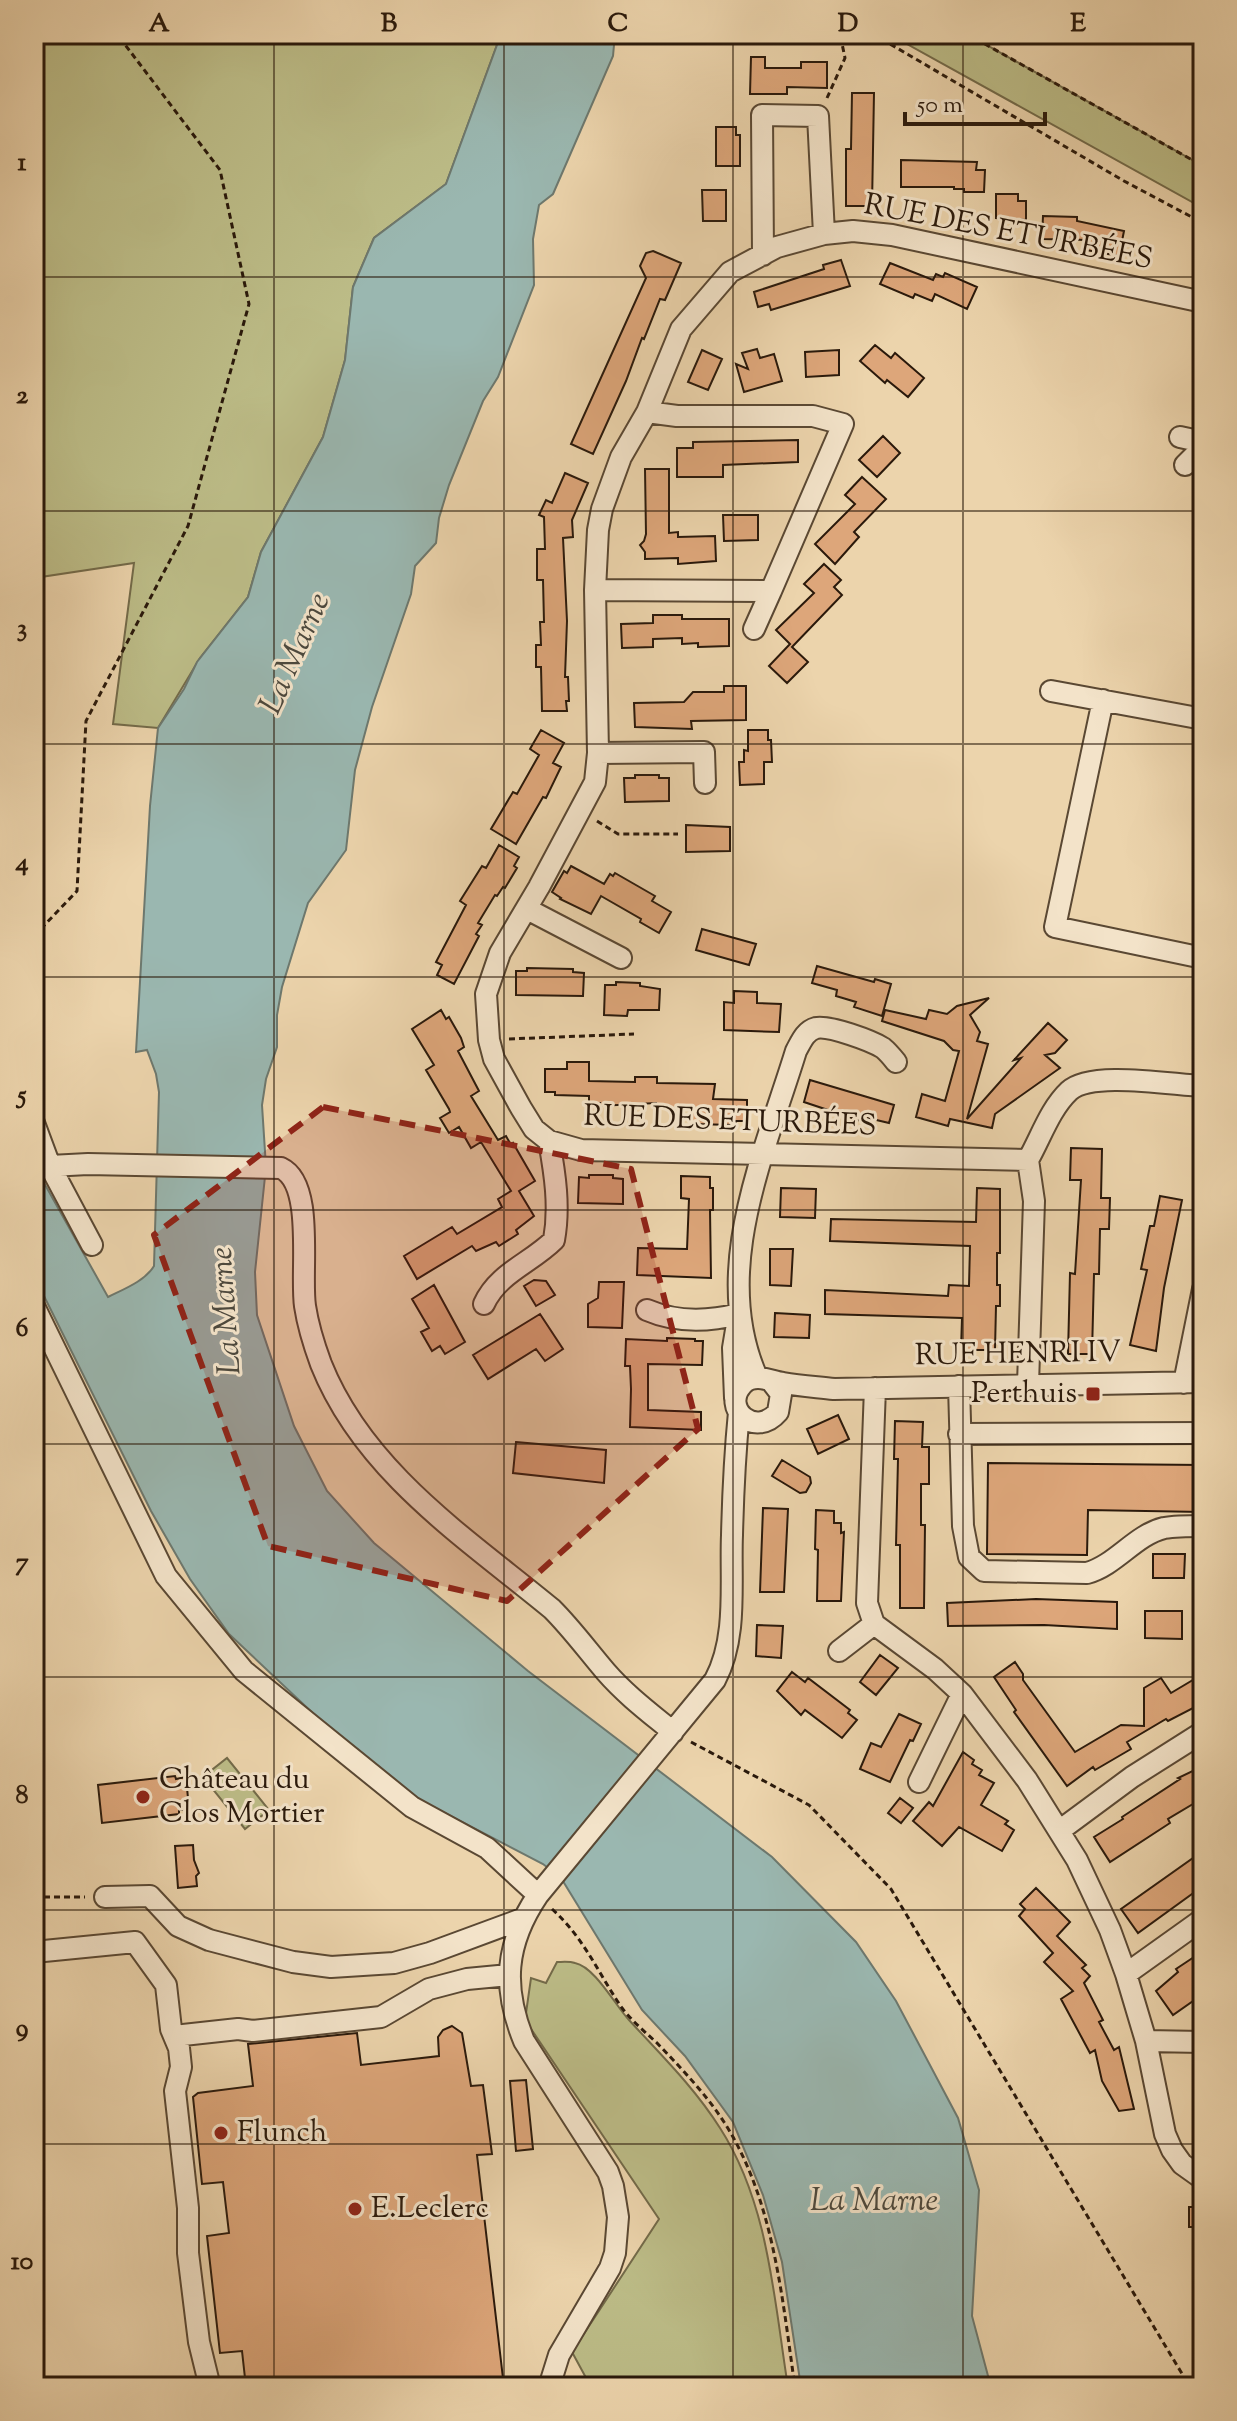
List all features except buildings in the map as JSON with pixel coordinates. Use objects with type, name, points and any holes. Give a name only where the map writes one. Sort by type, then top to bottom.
[{"type":"street","points":[[763,255],[762,115],[818,116],[824,234]]},
{"type":"street","name":"RUE DES ETURBÉES","points":[[1028,1160],[581,1150],[549,1141],[534,1129],[494,1059],[489,1040],[486,994],[500,953],[595,782],[598,753],[595,590],[602,509],[621,457],[647,412],[681,329],[730,272],[777,247],[824,234],[853,231],[892,235],[1203,302]]},
{"type":"street","points":[[647,412],[677,416],[813,416],[843,424],[754,629]]},
{"type":"street","points":[[1180,437],[1203,444],[1185,465]]},
{"type":"street","points":[[595,590],[771,591]]},
{"type":"street","points":[[1051,691],[1203,719]]},
{"type":"street","points":[[1103,700],[1055,927],[1203,958]]},
{"type":"street","points":[[598,753],[704,752],[705,783]]},
{"type":"street","points":[[527,909],[621,958]]},
{"type":"street","points":[[549,2387],[559,2355],[610,2268],[617,2237],[617,2204],[608,2172],[524,2041],[513,2006],[509,1975],[511,1957],[522,1919],[538,1895],[715,1680],[727,1651],[737,1406],[733,1348],[739,1314],[741,1236],[796,1051],[807,1033],[817,1028],[828,1028],[875,1044],[896,1062]]},
{"type":"street","points":[[1028,1384],[1034,1201],[1028,1160],[1048,1121],[1070,1089],[1094,1080],[1203,1086]]},
{"type":"street","points":[[34,1123],[50,1166],[92,1245]]},
{"type":"street","points":[[484,1304],[502,1279],[554,1240],[557,1215],[555,1173],[549,1141]]},
{"type":"street","points":[[50,1166],[281,1168],[294,1179],[301,1196],[305,1303],[312,1339],[334,1393],[364,1441],[408,1489],[552,1609],[574,1630],[606,1672],[632,1699],[673,1732]]},
{"type":"street","points":[[1193,1383],[1203,1289]]},
{"type":"street","points":[[34,1306],[166,1576],[244,1671],[412,1807],[487,1848],[538,1895]]},
{"type":"street","points":[[647,1310],[681,1321],[720,1319],[739,1314]]},
{"type":"street","points":[[737,1406],[751,1423],[763,1423],[775,1417],[781,1407],[781,1394],[764,1379],[746,1351],[739,1314]]},
{"type":"street","points":[[737,1406],[742,1385],[764,1379]]},
{"type":"street","name":"RUE HENRI IV","points":[[764,1379],[834,1389],[1193,1383]]},
{"type":"street","points":[[959,1386],[963,1526],[969,1557],[984,1571],[1087,1573],[1100,1569],[1143,1538],[1163,1528],[1203,1526]]},
{"type":"street","points":[[875,1388],[867,1603],[874,1624],[935,1669],[962,1694],[1027,1780],[1059,1831],[1094,1894],[1126,1974],[1146,2041],[1165,2134],[1182,2164],[1203,2179]]},
{"type":"street","name":"RUE HENRI IV","points":[[781,1407],[800,1398],[834,1389]]},
{"type":"street","points":[[735,1471],[763,1423]]},
{"type":"street","points":[[959,1434],[1203,1433]]},
{"type":"street","points":[[839,1651],[874,1624]]},
{"type":"street","points":[[919,1782],[962,1694]]},
{"type":"street","points":[[1059,1831],[1132,1777],[1203,1732]]},
{"type":"street","points":[[105,1897],[150,1896],[178,1926],[209,1940],[293,1962],[331,1967],[394,1963],[522,1919]]},
{"type":"street","points":[[1126,1974],[1203,1919]]},
{"type":"street","points":[[34,1952],[135,1942],[166,1985],[181,2067],[175,2091],[188,2208],[188,2253],[199,2342],[210,2387]]},
{"type":"street","points":[[174,2036],[381,2017],[429,1989],[467,1979],[509,1975]]},
{"type":"street","points":[[1146,2041],[1203,2042]]},
{"type":"path","points":[[34,936],[77,891],[86,721],[188,526],[249,304],[220,170],[117,34]]},
{"type":"path","points":[[818,116],[845,58],[840,34]]},
{"type":"path","points":[[873,34],[1124,181],[1203,223]]},
{"type":"path","points":[[967,34],[1203,166]]},
{"type":"path","points":[[581,811],[618,834],[678,834]]},
{"type":"path","points":[[489,1040],[634,1034]]},
{"type":"path","points":[[673,1732],[809,1805],[891,1889],[1190,2387]]},
{"type":"path","points":[[538,1895],[571,1926],[623,2009],[688,2076],[724,2123],[741,2155],[765,2216],[795,2387]]},
{"type":"path","points":[[34,1897],[105,1897]]},
{"type":"highlighted area","points":[[323,1107],[631,1169],[698,1429],[507,1601],[268,1546],[154,1235]]},
{"type":"green space","points":[[34,34],[501,34],[446,184],[374,238],[353,287],[345,360],[323,437],[261,552],[248,597],[200,658],[158,728],[113,724],[134,563],[34,578]]},
{"type":"green space","points":[[889,34],[967,34],[1203,166],[1203,208]]},
{"type":"green space","points":[[227,1758],[269,1810],[245,1829],[203,1777]]},
{"type":"green space","points":[[557,1962],[570,1962],[590,1971],[699,2099],[736,2157],[749,2188],[767,2253],[788,2387],[591,2387],[572,2352],[659,2219],[525,2020],[531,1978],[546,1983]]},
{"type":"water","name":"La Marne","points":[[501,34],[615,34],[613,56],[553,194],[539,205],[533,239],[534,285],[498,377],[483,401],[449,485],[439,518],[436,543],[415,566],[411,594],[372,707],[355,770],[346,850],[308,903],[282,987],[277,1015],[277,1047],[266,1079],[262,1105],[266,1167],[255,1272],[257,1315],[294,1426],[327,1491],[374,1543],[528,1671],[772,1857],[856,1942],[896,2001],[958,2118],[979,2190],[972,2316],[991,2387],[801,2387],[782,2262],[763,2195],[733,2122],[685,2056],[642,2010],[561,1878],[543,1864],[412,1796],[318,1718],[229,1634],[190,1579],[151,1511],[34,1276],[34,1165],[108,1297],[140,1280],[154,1266],[159,1092],[147,1050],[136,1052],[150,806],[158,728],[184,689],[197,662],[248,597],[261,552],[323,437],[345,360],[353,287],[374,238],[446,184]]},
{"type":"place","name":"Perthuis","points":[[1093,1394]]},
{"type":"place","name":"Château du Clos Mortier","points":[[143,1797]]},
{"type":"place","name":"Flunch","points":[[221,2133]]},
{"type":"place","name":"E.Leclerc","points":[[355,2209]]}]
